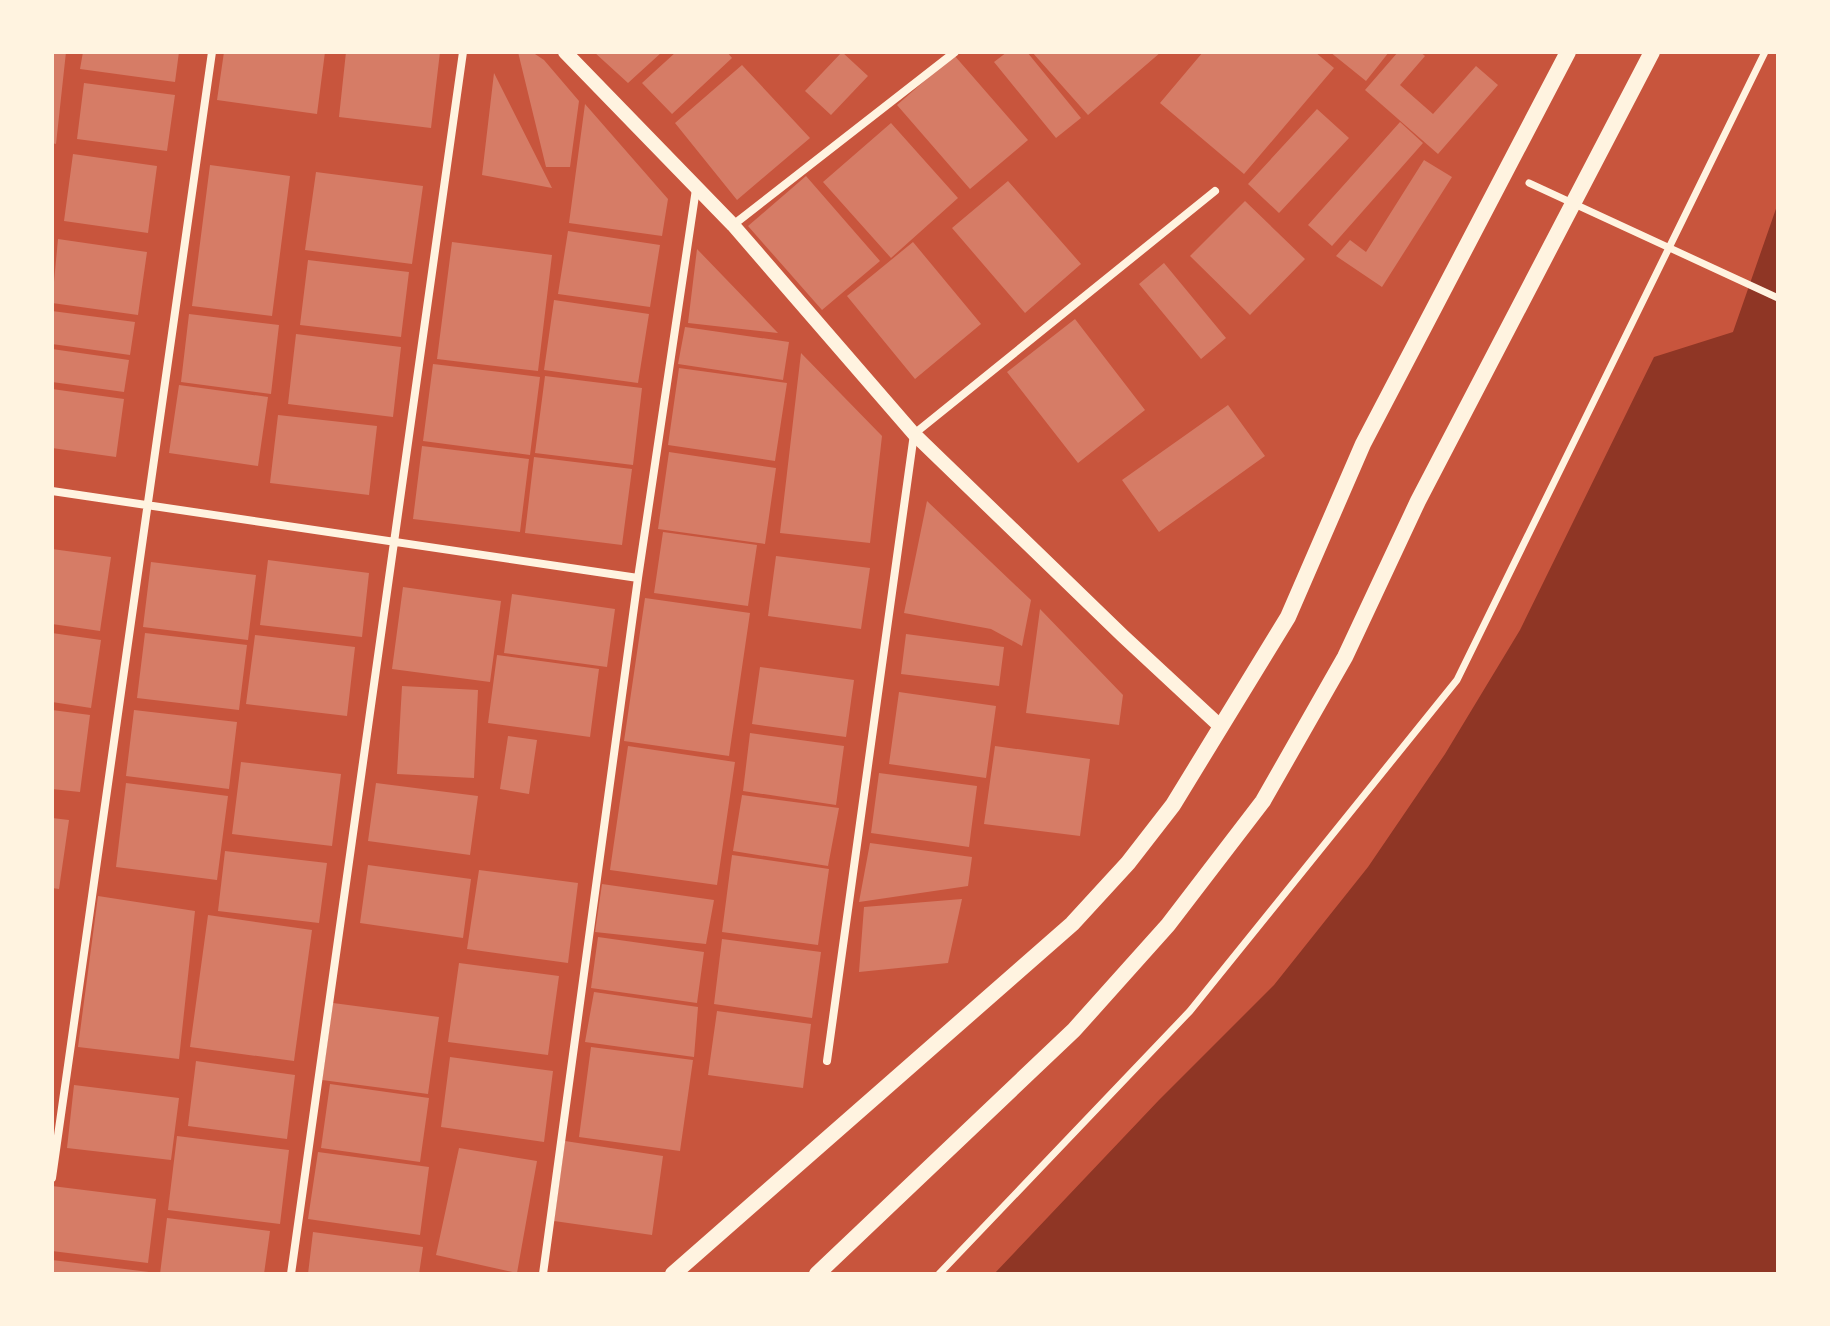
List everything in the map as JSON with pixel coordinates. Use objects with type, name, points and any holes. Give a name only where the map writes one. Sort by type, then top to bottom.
[{"type":"main road","points":[[673,1274],[1072,924],[1128,863],[1173,805],[1288,617],[1363,444],[1568,52]]},
{"type":"main road","points":[[817,1274],[1074,1030],[1168,925],[1263,801],[1345,657],[1418,501],[1652,52]]},
{"type":"street","points":[[52,1178],[212,52]]},
{"type":"street","points":[[291,1274],[463,52]]},
{"type":"street","points":[[565,52],[733,225],[914,434],[1221,727]]},
{"type":"street","points":[[733,225],[955,52]]},
{"type":"street","points":[[939,1274],[1190,1011],[1457,680],[1765,52]]},
{"type":"street","points":[[1529,183],[1778,298]]},
{"type":"street","points":[[543,1274],[638,578],[696,189]]},
{"type":"street","points":[[827,1061],[914,434],[1215,191]]},
{"type":"street","points":[[52,491],[638,578]]},
{"type":"shaded area","points":[[1778,203],[1778,1274],[994,1274],[1159,1100],[1274,985],[1368,867],[1445,754],[1520,630],[1654,357],[1733,332]]},
{"type":"building","points":[[52,52],[66,52],[56,144],[52,143]]},
{"type":"building","points":[[83,52],[179,52],[175,82],[80,69]]},
{"type":"building","points":[[224,52],[325,52],[317,114],[217,100]]},
{"type":"building","points":[[346,52],[440,52],[431,128],[339,117]]},
{"type":"building","points":[[518,52],[532,52],[544,60],[579,101],[570,167],[546,167]]},
{"type":"building","points":[[594,52],[662,52],[628,83]]},
{"type":"building","points":[[676,52],[727,52],[732,58],[672,114],[642,83]]},
{"type":"building","points":[[842,52],[868,76],[831,115],[805,91]]},
{"type":"building","points":[[1007,52],[1027,52],[1081,118],[1056,138],[994,62]]},
{"type":"building","points":[[1032,52],[1161,52],[1088,115]]},
{"type":"building","points":[[1203,52],[1315,52],[1334,68],[1244,174],[1160,103]]},
{"type":"building","points":[[1330,52],[1389,52],[1366,81]]},
{"type":"building","points":[[1398,52],[1420,52],[1425,56],[1400,85],[1433,114],[1476,66],[1498,85],[1438,154],[1365,90]]},
{"type":"building","points":[[954,55],[1028,140],[970,189],[897,105]]},
{"type":"building","points":[[742,65],[810,138],[737,200],[675,123]]},
{"type":"building","points":[[494,73],[552,188],[482,175]]},
{"type":"building","points":[[84,83],[175,95],[167,151],[77,139]]},
{"type":"building","points":[[585,104],[668,199],[662,236],[569,223]]},
{"type":"building","points":[[1317,109],[1349,138],[1279,213],[1248,184]]},
{"type":"building","points":[[1400,122],[1423,143],[1332,246],[1308,225]]},
{"type":"building","points":[[891,123],[958,198],[891,258],[823,182]]},
{"type":"building","points":[[73,154],[157,166],[148,233],[64,221]]},
{"type":"building","points":[[1424,160],[1452,177],[1382,287],[1336,256],[1350,240],[1366,252]]},
{"type":"building","points":[[210,165],[290,176],[272,316],[192,306]]},
{"type":"building","points":[[316,172],[423,186],[412,264],[305,250]]},
{"type":"building","points":[[806,176],[880,261],[822,310],[748,226]]},
{"type":"building","points":[[1008,181],[1081,264],[1025,313],[952,228]]},
{"type":"building","points":[[1245,201],[1305,259],[1250,315],[1190,256]]},
{"type":"building","points":[[568,231],[660,245],[650,307],[558,294]]},
{"type":"building","points":[[58,239],[147,252],[138,315],[52,303]]},
{"type":"building","points":[[452,242],[552,255],[538,371],[437,359]]},
{"type":"building","points":[[913,242],[981,324],[915,379],[847,296]]},
{"type":"building","points":[[697,249],[778,333],[688,323]]},
{"type":"building","points":[[308,260],[409,272],[401,337],[300,325]]},
{"type":"building","points":[[1164,263],[1226,338],[1201,359],[1139,284]]},
{"type":"building","points":[[554,300],[649,314],[638,383],[544,370]]},
{"type":"building","points":[[52,311],[135,322],[130,355],[52,344]]},
{"type":"building","points":[[189,314],[279,325],[271,394],[181,382]]},
{"type":"building","points":[[1075,319],[1145,410],[1078,463],[1007,372]]},
{"type":"building","points":[[685,327],[789,342],[783,380],[678,364]]},
{"type":"building","points":[[296,334],[401,347],[393,417],[288,404]]},
{"type":"building","points":[[52,349],[129,360],[124,392],[52,382]]},
{"type":"building","points":[[801,353],[882,436],[870,543],[780,533]]},
{"type":"building","points":[[433,364],[540,377],[530,455],[423,441]]},
{"type":"building","points":[[679,368],[787,383],[775,461],[668,445]]},
{"type":"building","points":[[545,376],[642,388],[633,465],[535,453]]},
{"type":"building","points":[[179,385],[268,397],[258,466],[169,453]]},
{"type":"building","points":[[52,389],[124,399],[116,457],[52,448]]},
{"type":"building","points":[[1228,405],[1265,456],[1159,532],[1122,480]]},
{"type":"building","points":[[278,415],[377,426],[369,495],[270,483]]},
{"type":"building","points":[[422,446],[529,459],[520,532],[413,519]]},
{"type":"building","points":[[669,452],[776,468],[765,544],[658,529]]},
{"type":"building","points":[[534,457],[632,469],[622,545],[525,533]]},
{"type":"building","points":[[927,501],[1031,600],[1022,646],[991,629],[904,613]]},
{"type":"building","points":[[663,532],[757,545],[748,606],[654,593]]},
{"type":"building","points":[[52,549],[111,557],[100,631],[52,624]]},
{"type":"building","points":[[776,556],[870,568],[861,629],[768,616]]},
{"type":"building","points":[[268,560],[369,573],[362,637],[260,625]]},
{"type":"building","points":[[151,562],[256,575],[248,640],[143,627]]},
{"type":"building","points":[[403,587],[501,601],[490,682],[392,669]]},
{"type":"building","points":[[512,594],[615,609],[607,667],[504,653]]},
{"type":"building","points":[[645,598],[750,613],[729,756],[624,741]]},
{"type":"building","points":[[1040,609],[1123,695],[1119,725],[1026,713]]},
{"type":"building","points":[[52,633],[101,640],[91,708],[52,702]]},
{"type":"building","points":[[145,633],[247,645],[239,710],[137,698]]},
{"type":"building","points":[[906,634],[1004,647],[999,686],[901,674]]},
{"type":"building","points":[[255,635],[355,647],[347,716],[246,704]]},
{"type":"building","points":[[497,655],[599,669],[590,737],[488,723]]},
{"type":"building","points":[[760,667],[854,680],[846,737],[752,724]]},
{"type":"building","points":[[402,686],[478,690],[474,778],[397,774]]},
{"type":"building","points":[[899,692],[996,706],[986,778],[889,764]]},
{"type":"building","points":[[52,710],[90,715],[80,792],[52,789]]},
{"type":"building","points":[[134,710],[237,722],[229,789],[126,776]]},
{"type":"building","points":[[750,733],[844,746],[836,805],[743,791]]},
{"type":"building","points":[[508,736],[537,740],[529,794],[500,789]]},
{"type":"building","points":[[628,746],[735,762],[717,885],[610,870]]},
{"type":"building","points":[[995,746],[1090,759],[1080,836],[984,824]]},
{"type":"building","points":[[241,762],[341,774],[332,846],[232,834]]},
{"type":"building","points":[[879,773],[977,786],[969,847],[871,833]]},
{"type":"building","points":[[126,783],[228,796],[217,880],[116,867]]},
{"type":"building","points":[[376,783],[478,796],[470,855],[368,841]]},
{"type":"building","points":[[742,795],[839,808],[828,866],[733,851]]},
{"type":"building","points":[[52,818],[69,820],[59,889],[52,888]]},
{"type":"building","points":[[870,843],[972,857],[968,886],[859,902]]},
{"type":"building","points":[[225,851],[327,863],[319,923],[218,911]]},
{"type":"building","points":[[732,855],[829,869],[818,945],[722,932]]},
{"type":"building","points":[[368,865],[471,879],[463,938],[360,923]]},
{"type":"building","points":[[479,870],[578,883],[568,963],[467,949]]},
{"type":"building","points":[[602,884],[714,900],[706,944],[595,932]]},
{"type":"building","points":[[98,896],[195,911],[179,1059],[78,1047]]},
{"type":"building","points":[[962,899],[948,963],[859,972],[864,907]]},
{"type":"building","points":[[208,915],[312,930],[294,1061],[190,1047]]},
{"type":"building","points":[[598,937],[704,952],[697,1003],[591,988]]},
{"type":"building","points":[[722,939],[821,952],[812,1018],[714,1004]]},
{"type":"building","points":[[459,963],[559,976],[548,1055],[448,1042]]},
{"type":"building","points":[[594,992],[698,1007],[694,1057],[585,1042]]},
{"type":"building","points":[[333,1003],[439,1017],[428,1094],[322,1080]]},
{"type":"building","points":[[717,1011],[811,1024],[803,1088],[708,1075]]},
{"type":"building","points":[[591,1047],[693,1060],[680,1151],[579,1137]]},
{"type":"building","points":[[450,1057],[553,1071],[544,1142],[441,1127]]},
{"type":"building","points":[[196,1061],[295,1075],[287,1139],[188,1126]]},
{"type":"building","points":[[330,1084],[429,1098],[420,1162],[321,1148]]},
{"type":"building","points":[[74,1085],[179,1098],[171,1160],[67,1148]]},
{"type":"building","points":[[177,1136],[289,1150],[280,1224],[168,1210]]},
{"type":"building","points":[[565,1141],[663,1156],[652,1235],[554,1221]]},
{"type":"building","points":[[459,1148],[537,1161],[517,1273],[436,1255]]},
{"type":"building","points":[[318,1152],[429,1167],[420,1235],[308,1219]]},
{"type":"building","points":[[52,1186],[156,1199],[148,1263],[52,1251]]},
{"type":"building","points":[[167,1218],[270,1231],[264,1274],[160,1274]]},
{"type":"building","points":[[313,1232],[423,1247],[419,1274],[308,1274]]},
{"type":"building","points":[[52,1260],[149,1272],[149,1274],[52,1274]]}]
